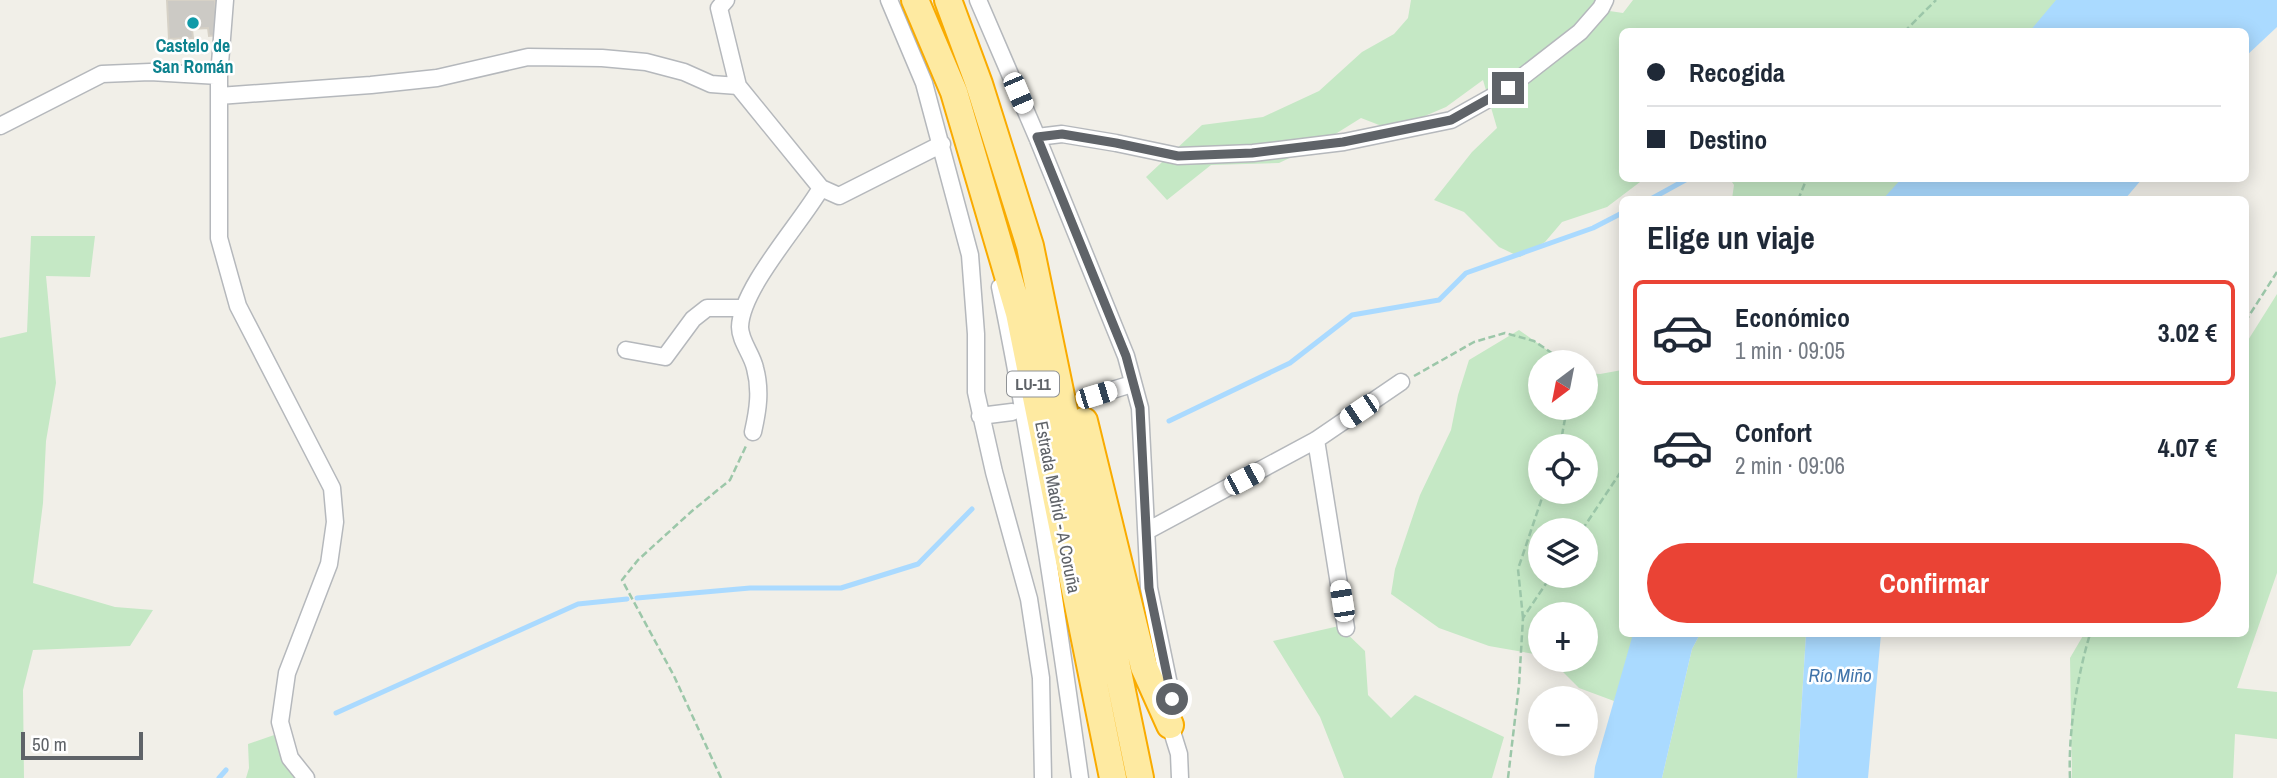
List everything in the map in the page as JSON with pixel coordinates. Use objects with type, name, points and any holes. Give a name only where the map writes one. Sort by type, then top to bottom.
[{"type":"highway","name":"Estrada Madrid - A Coruña","points":[[915,0],[954,92],[1019,313],[1113,778]]},
{"type":"highway","name":"Estrada Madrid - A Coruña","points":[[950,0],[1030,246],[1140,778]]},
{"type":"highway","points":[[950,0],[979,55],[1010,137],[1046,260],[1144,667],[1171,725]]},
{"type":"street","points":[[226,0],[219,76],[219,237],[238,306],[332,488],[335,522],[329,564],[287,673],[280,722],[290,758],[306,778]]},
{"type":"street","points":[[889,0],[924,83],[970,255],[976,334],[976,392],[1029,599],[1041,677],[1043,778]]},
{"type":"street","points":[[978,0],[1126,356],[1140,408],[1149,588],[1172,699],[1171,725],[1179,754],[1180,778]]},
{"type":"street","points":[[1037,137],[1062,134],[1178,156],[1240,153],[1343,142],[1451,120],[1508,88],[1580,32],[1605,0]]},
{"type":"street","points":[[720,3],[738,86],[821,188],[839,196],[942,144]]},
{"type":"street","points":[[219,96],[437,78],[528,57],[602,58],[646,62],[684,72],[711,84],[738,86]]},
{"type":"street","points":[[0,126],[102,74],[150,72],[219,76]]},
{"type":"street","points":[[973,158],[1014,358],[1064,661],[1080,778]]},
{"type":"street","points":[[753,432],[760,404],[755,367],[740,330],[743,308],[780,245],[821,188]]},
{"type":"street","points":[[626,350],[665,357],[693,318],[707,308],[743,308]]},
{"type":"street","points":[[707,308],[740,330]]},
{"type":"street","points":[[1147,531],[1316,440],[1401,382]]},
{"type":"street","points":[[1096,395],[1132,384]]},
{"type":"street","points":[[980,416],[1012,412]]},
{"type":"street","points":[[1316,440],[1346,628]]},
{"type":"path","points":[[1907,28],[1936,0]]},
{"type":"path","points":[[2249,316],[2277,272]]},
{"type":"path","points":[[1401,382],[1474,342],[1505,333],[1534,341],[1547,350]]},
{"type":"path","points":[[721,778],[674,676],[622,580],[638,560],[730,480],[753,432]]},
{"type":"path","points":[[1589,518],[1619,474]]},
{"type":"path","points":[[1508,778],[1519,685],[1523,618],[1518,569],[1540,504]]},
{"type":"path","points":[[1523,618],[1543,588]]},
{"type":"path","points":[[2070,778],[2072,728],[2083,655],[2089,637]]},
{"type":"green space","points":[[1411,0],[1599,0],[1596,9],[1623,13],[1633,0],[2080,0],[2058,28],[1619,28],[1619,182],[1640,182],[1607,207],[1562,222],[1545,242],[1520,257],[1499,247],[1464,212],[1434,200],[1472,152],[1497,128],[1483,80],[1446,107],[1392,130],[1361,118],[1321,143],[1279,163],[1211,165],[1167,200],[1146,177],[1202,125],[1263,117],[1319,91],[1362,52],[1394,34],[1408,18]]},
{"type":"green space","points":[[1732,182],[1910,182],[1896,196],[1732,196]]},
{"type":"green space","points":[[31,236],[95,236],[90,277],[46,276],[56,383],[46,441],[43,503],[33,583],[115,607],[153,610],[130,646],[33,650],[23,690],[24,778],[0,778],[0,338],[27,332]]},
{"type":"green space","points":[[2277,294],[2277,573],[2237,688],[2277,692],[2277,739],[2235,734],[2233,778],[2072,778],[2070,658],[2082,637],[2249,637],[2249,339]]},
{"type":"green space","points":[[1519,330],[1547,350],[1528,350],[1528,420],[1598,420],[1598,374],[1619,371],[1619,637],[1639,637],[1614,701],[1598,695],[1598,686],[1577,686],[1563,672],[1598,672],[1598,602],[1528,602],[1528,653],[1489,646],[1439,628],[1391,594],[1395,569],[1420,495],[1451,430],[1469,360]]},
{"type":"green space","points":[[1339,626],[1365,651],[1368,695],[1391,718],[1415,695],[1504,737],[1492,778],[1344,778],[1320,717],[1273,641]]},
{"type":"green space","points":[[1698,637],[1806,637],[1797,778],[1662,778],[1692,649]]},
{"type":"green space","points":[[277,734],[306,778],[246,778],[249,768],[248,744]]},
{"type":"water","points":[[2056,0],[2277,0],[2277,27],[2249,53],[2249,28],[2033,28]]},
{"type":"water","points":[[1898,182],[2139,182],[2128,196],[1886,196]]},
{"type":"water","points":[[1632,637],[1698,637],[1692,649],[1662,778],[1594,778]]},
{"type":"water","name":"Río Miño","points":[[1806,637],[1881,637],[1868,778],[1797,778]]},
{"type":"building","name":"Castelo de San Román","points":[[167,0],[215,0],[218,35],[209,36],[208,28],[192,29],[193,38],[169,39]]},
{"type":"waterway","points":[[1656,196],[1682,182]]},
{"type":"waterway","points":[[1169,421],[1290,363],[1352,315],[1439,300],[1466,273],[1593,228],[1619,215]]},
{"type":"waterway","points":[[637,598],[750,588],[841,588],[918,564],[972,509]]},
{"type":"waterway","points":[[336,713],[578,604],[627,599]]},
{"type":"waterway","points":[[219,778],[226,770]]},
{"type":"tunnel","points":[[1056,403],[1096,395]]},
{"type":"place","name":"Castelo de San Román","points":[[193,23]]},
{"type":"route","points":[[1172,699],[1149,588],[1140,408],[1126,356],[1037,137],[1062,134],[1178,156],[1252,153],[1343,142],[1451,120],[1508,88]]}]
